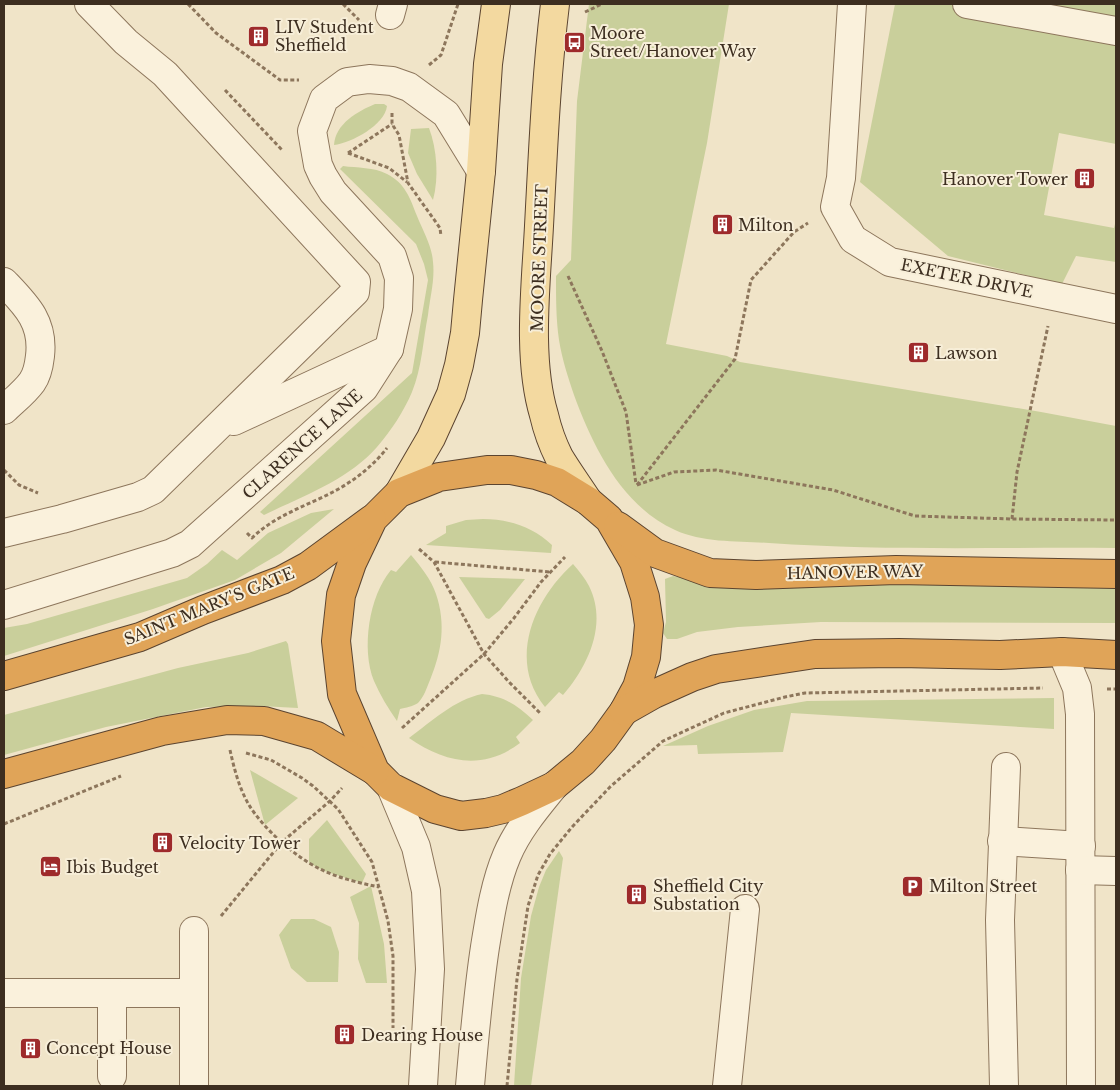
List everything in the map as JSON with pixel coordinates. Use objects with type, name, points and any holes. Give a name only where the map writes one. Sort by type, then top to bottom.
[{"type":"highway","name":"MOORE STREET","points":[[486,470],[510,470],[536,475],[557,482],[588,501],[609,519],[634,562],[645,597],[648,625],[646,657],[637,687],[624,711],[603,740],[583,762],[554,786],[503,809],[462,816],[435,809],[383,779],[342,694],[336,641],[341,595],[352,563],[373,519],[399,493],[439,477],[486,470]]},
{"type":"highway","name":"SAINT MARY'S GATE","points":[[4,676],[140,637],[282,580],[308,566],[373,519]]},
{"type":"highway","name":"HANOVER WAY","points":[[609,519],[655,553],[710,573],[756,574],[896,570],[1116,574]]},
{"type":"highway","points":[[624,711],[692,677],[716,669],[815,654],[1000,655],[1062,652],[1116,655]]},
{"type":"highway","points":[[4,774],[162,731],[228,720],[264,721],[317,736],[383,779]]},
{"type":"main road","name":"MOORE STREET","points":[[399,493],[431,438],[451,394],[465,333],[482,171],[488,64],[496,4]]},
{"type":"main road","name":"MOORE STREET","points":[[556,4],[549,53],[535,301],[535,367],[537,387],[544,415],[559,456],[588,501]]},
{"type":"street","points":[[4,533],[62,519],[138,497],[153,490],[355,292],[356,282],[165,74],[126,42],[89,4]]},
{"type":"street","points":[[835,207],[841,178],[852,4]]},
{"type":"street","points":[[967,4],[1116,32]]},
{"type":"street","name":"CLARENCE LANE","points":[[4,605],[172,553],[190,544],[364,388],[391,338],[398,309],[399,278],[392,256],[333,192],[318,165],[312,131],[324,99],[347,82],[369,78],[392,81],[409,87],[440,109],[452,122],[482,171]]},
{"type":"street","name":"EXETER DRIVE","points":[[835,207],[853,239],[890,262],[1116,309]]},
{"type":"street","points":[[4,282],[32,315],[39,329],[41,347],[39,366],[33,381],[4,410]]},
{"type":"street","points":[[250,395],[391,338]]},
{"type":"street","points":[[215,430],[391,338]]},
{"type":"street","points":[[1062,652],[1077,688],[1080,714],[1081,1086]]},
{"type":"street","points":[[1004,1086],[1000,920],[1006,767]]},
{"type":"street","name":"MOORE STREET","points":[[383,779],[416,847],[426,891],[430,969],[423,1086]]},
{"type":"street","name":"MOORE STREET","points":[[470,1086],[480,977],[490,913],[498,882],[507,854],[524,824],[554,786]]},
{"type":"street","points":[[1002,841],[1080,858],[1116,871]]},
{"type":"street","points":[[727,1086],[745,909]]},
{"type":"street","points":[[194,931],[194,1086]]},
{"type":"street","points":[[4,993],[194,993]]},
{"type":"street","points":[[112,993],[112,1076]]},
{"type":"path","points":[[188,4],[216,33],[280,80],[303,80]]},
{"type":"path","points":[[440,55],[458,4]]},
{"type":"path","points":[[223,88],[299,169],[318,165],[348,153],[392,124]]},
{"type":"path","points":[[348,153],[389,168],[408,183]]},
{"type":"path","points":[[636,485],[735,360],[752,280],[794,232],[835,207]]},
{"type":"path","points":[[567,272],[602,351],[626,412],[636,485]]},
{"type":"path","points":[[1012,519],[1017,472],[1055,296]]},
{"type":"path","points":[[636,485],[674,472],[716,470],[833,490],[915,516],[1116,520]]},
{"type":"path","points":[[360,475],[366,482]]},
{"type":"path","points":[[419,549],[434,562],[484,654],[540,713]]},
{"type":"path","points":[[402,728],[484,654],[550,572],[565,557]]},
{"type":"path","points":[[434,562],[550,572]]},
{"type":"path","points":[[507,1086],[517,979],[528,906],[538,875],[550,854],[572,827],[610,787],[663,741],[724,713],[785,696],[805,693],[1077,688],[1116,689]]},
{"type":"path","points":[[224,748],[271,760],[302,778],[338,809],[372,862],[388,922],[394,956],[393,1029]]},
{"type":"path","points":[[230,749],[241,788],[249,805],[282,842],[318,868],[379,887]]},
{"type":"path","points":[[4,824],[130,773]]},
{"type":"path","points":[[194,931],[209,930],[282,842],[330,801],[342,788]]},
{"type":"green space","points":[[589,4],[729,4],[707,143],[666,344],[727,356],[740,362],[1116,426],[1116,548],[899,548],[721,541],[697,537],[675,530],[656,519],[640,506],[612,473],[590,435],[574,395],[562,354],[558,332],[556,276],[571,260],[577,101]]},
{"type":"green space","points":[[895,4],[1116,4],[1116,144],[1059,133],[1044,215],[1114,228],[1116,220],[1116,262],[1076,256],[1062,284],[948,256],[860,182]]},
{"type":"green space","points":[[375,104],[387,106],[385,113],[374,126],[358,137],[334,145],[338,131],[348,119]]},
{"type":"green space","points":[[429,128],[434,145],[436,164],[433,200],[417,174],[408,153],[411,129]]},
{"type":"green space","points":[[343,166],[377,170],[387,174],[403,186],[429,244],[433,262],[433,282],[418,373],[412,392],[397,421],[365,459],[339,478],[264,515],[260,512],[412,373],[428,280],[424,264],[416,244],[340,169]]},
{"type":"green space","points":[[334,509],[281,553],[235,580],[153,609],[4,656],[4,628],[27,624],[187,578],[207,564],[222,550],[237,560],[268,533],[311,513]]},
{"type":"green space","points":[[483,519],[511,522],[537,533],[552,545],[551,553],[426,545],[446,533],[446,526],[466,520]]},
{"type":"green space","points":[[411,555],[429,578],[434,589],[439,605],[442,627],[440,648],[424,695],[416,704],[400,709],[397,721],[384,701],[370,668],[368,654],[369,623],[377,594],[383,581],[391,570],[396,572]]},
{"type":"green space","points":[[573,564],[589,586],[594,600],[596,630],[587,658],[572,684],[563,695],[559,692],[545,707],[534,689],[528,670],[527,650],[530,631],[537,612],[547,594]]},
{"type":"green space","points":[[673,576],[712,584],[907,580],[1116,585],[1116,623],[821,622],[738,627],[697,632],[677,639],[667,639],[663,633],[666,622],[665,579]]},
{"type":"green space","points":[[459,577],[525,579],[500,610],[489,619],[486,618]]},
{"type":"green space","points":[[286,641],[298,708],[260,706],[206,707],[106,727],[4,755],[4,715],[178,668],[248,653]]},
{"type":"green space","points":[[482,694],[510,702],[533,720],[516,737],[520,743],[506,752],[492,758],[478,760],[450,758],[423,747],[409,738],[453,706]]},
{"type":"green space","points":[[1054,698],[1054,729],[791,713],[783,752],[698,754],[697,745],[663,746],[708,726],[754,710],[807,701]]},
{"type":"green space","points":[[250,770],[298,798],[265,825]]},
{"type":"green space","points":[[327,820],[366,874],[362,883],[327,872],[309,863],[309,839]]},
{"type":"green space","points":[[559,851],[563,858],[531,1086],[514,1086],[521,978],[531,916],[546,870]]},
{"type":"green space","points":[[371,886],[384,944],[387,983],[366,983],[358,959],[359,923],[350,897]]},
{"type":"green space","points":[[291,919],[314,919],[331,927],[339,952],[338,982],[307,982],[291,968],[279,935]]},
{"type":"place","name":"LIV Student Sheffield","points":[[259,36]]},
{"type":"place","name":"Moore Street/Hanover Way","points":[[574,42]]},
{"type":"place","name":"Hanover Tower","points":[[1084,179]]},
{"type":"place","name":"Milton","points":[[722,225]]},
{"type":"place","name":"Lawson","points":[[919,353]]},
{"type":"place","name":"Velocity Tower","points":[[163,843]]},
{"type":"place","name":"Ibis Budget","points":[[50,867]]},
{"type":"place","name":"Milton Street","points":[[913,886]]},
{"type":"place","name":"Sheffield City Substation","points":[[637,895]]},
{"type":"place","name":"Dearing House","points":[[345,1035]]},
{"type":"place","name":"Concept House","points":[[30,1048]]}]
